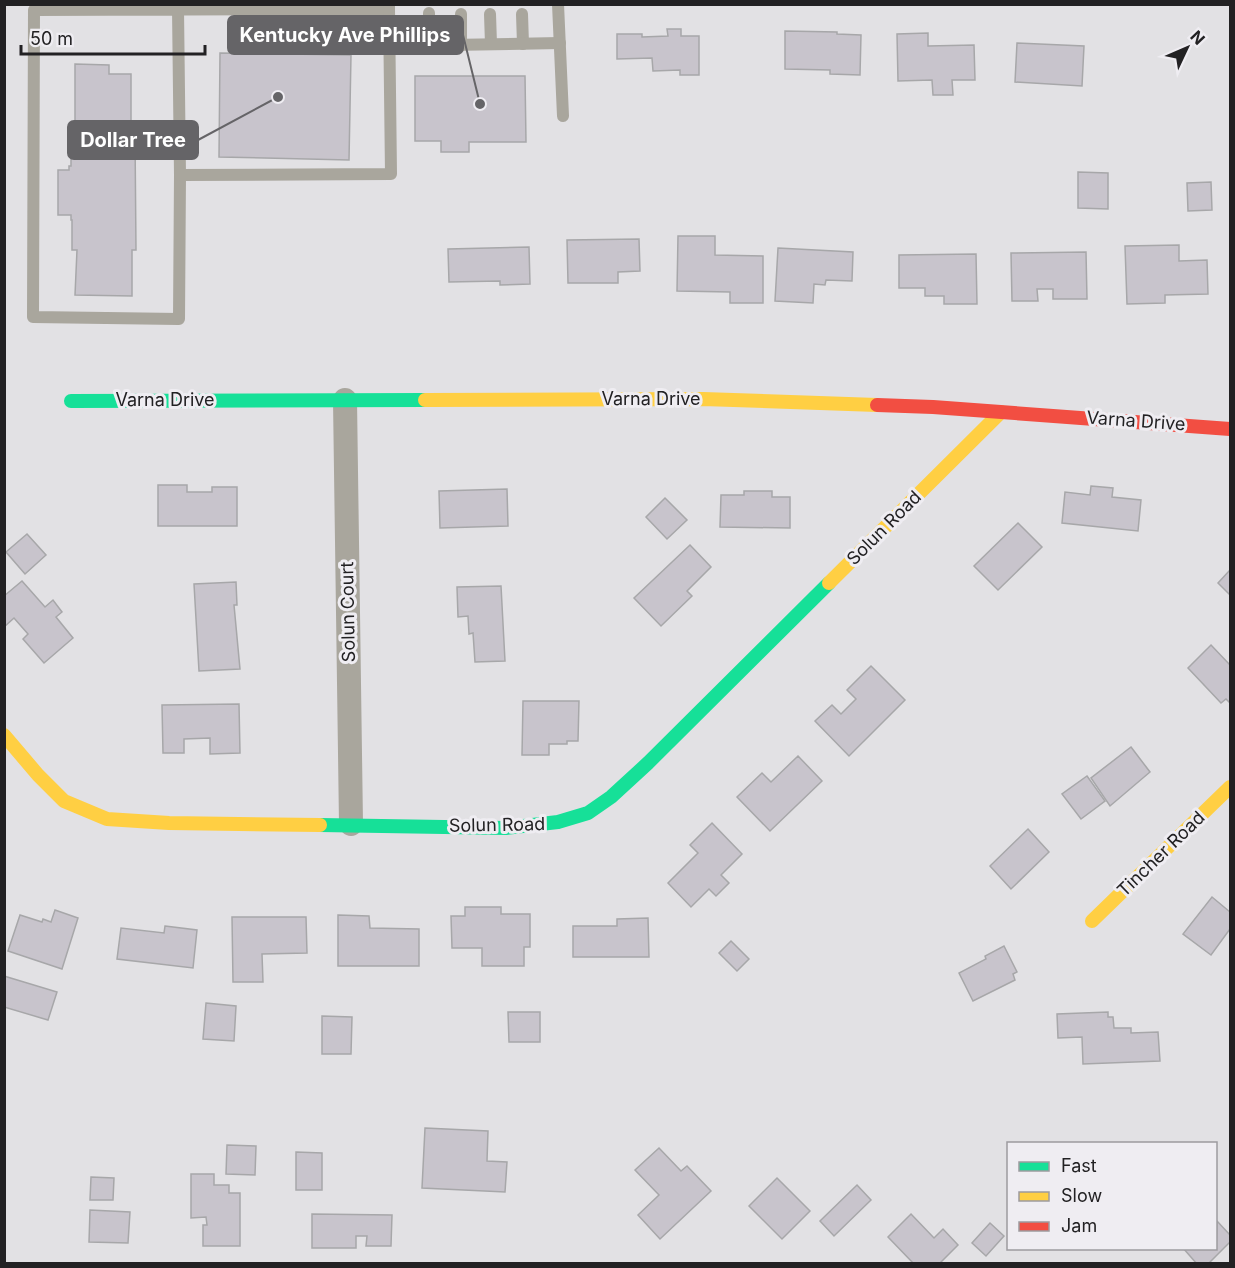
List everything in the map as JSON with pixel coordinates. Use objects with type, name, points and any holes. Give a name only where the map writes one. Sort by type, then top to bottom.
[{"type":"street","name":"Varna Drive","points":[[71,400],[703,399],[933,407],[1230,429]]},
{"type":"street","name":"Solun Court","points":[[345,400],[351,825]]},
{"type":"street","name":"Solun Road","points":[[4,735],[64,801],[107,819],[168,824],[506,828],[550,825],[589,813],[648,763],[1001,412]]},
{"type":"street","name":"Tincher Road","points":[[1092,921],[1230,787]]},
{"type":"lane","points":[[558,4],[563,116]]},
{"type":"lane","points":[[178,9],[179,319],[33,317],[34,10],[389,7],[391,174],[180,175]]},
{"type":"lane","points":[[429,13],[429,45]]},
{"type":"lane","points":[[461,14],[461,45]]},
{"type":"lane","points":[[490,14],[491,44]]},
{"type":"lane","points":[[522,14],[523,44]]},
{"type":"lane","points":[[389,46],[560,43]]},
{"type":"building","points":[[667,29],[681,29],[681,36],[699,36],[699,75],[680,75],[680,70],[653,71],[652,58],[617,59],[617,34],[642,34],[642,37],[668,36]]},
{"type":"building","points":[[785,31],[861,35],[860,75],[830,74],[830,70],[785,69]]},
{"type":"building","points":[[928,33],[928,46],[974,45],[975,80],[952,80],[953,95],[933,95],[932,80],[898,81],[897,34]]},
{"type":"building","points":[[1017,43],[1084,46],[1082,86],[1015,82]]},
{"type":"building","points":[[220,53],[351,55],[349,160],[219,157]]},
{"type":"building","points":[[75,64],[109,65],[109,74],[131,74],[131,135],[135,135],[136,250],[132,250],[132,296],[75,295],[77,250],[72,250],[71,215],[58,215],[58,170],[69,170],[71,166],[71,136],[75,136]]},
{"type":"building","points":[[415,76],[525,76],[526,142],[469,142],[469,152],[441,152],[441,141],[415,141]]},
{"type":"building","points":[[1078,172],[1108,173],[1108,209],[1078,208]]},
{"type":"building","points":[[1211,182],[1212,210],[1188,211],[1187,183]]},
{"type":"building","points":[[678,236],[715,236],[715,255],[763,256],[763,303],[730,303],[730,292],[677,291]]},
{"type":"building","points":[[639,239],[640,271],[618,272],[618,283],[568,283],[567,240]]},
{"type":"building","points":[[1179,245],[1179,261],[1207,260],[1208,294],[1165,295],[1165,303],[1127,304],[1125,246]]},
{"type":"building","points":[[529,247],[530,284],[500,285],[500,281],[449,282],[448,249]]},
{"type":"building","points":[[778,248],[853,252],[852,281],[826,280],[825,285],[814,284],[813,303],[775,301]]},
{"type":"building","points":[[1086,252],[1087,299],[1053,299],[1053,289],[1037,289],[1038,301],[1012,301],[1011,253]]},
{"type":"building","points":[[976,254],[977,304],[944,304],[944,296],[925,296],[925,288],[899,288],[899,255]]},
{"type":"building","points":[[158,485],[187,485],[187,492],[212,492],[212,487],[237,487],[237,526],[158,526]]},
{"type":"building","points":[[1091,486],[1113,488],[1112,497],[1141,500],[1138,531],[1062,523],[1065,492],[1090,495]]},
{"type":"building","points":[[507,489],[508,526],[440,528],[439,491]]},
{"type":"building","points":[[744,491],[772,491],[772,497],[790,497],[790,528],[720,527],[721,495],[744,495]]},
{"type":"building","points":[[665,498],[687,520],[667,539],[646,517]]},
{"type":"building","points":[[1018,523],[1042,547],[998,590],[974,566]]},
{"type":"building","points":[[27,534],[46,555],[25,574],[6,552]]},
{"type":"building","points":[[690,545],[711,567],[687,591],[692,596],[661,626],[634,598]]},
{"type":"building","points":[[1230,572],[1230,595],[1218,583]]},
{"type":"building","points":[[22,581],[45,607],[53,600],[62,612],[56,617],[73,638],[44,663],[23,639],[28,634],[14,618],[4,627],[4,596]]},
{"type":"building","points":[[236,582],[237,605],[234,605],[240,669],[199,671],[194,584]]},
{"type":"building","points":[[501,586],[505,661],[475,662],[473,633],[469,634],[468,616],[458,617],[457,587]]},
{"type":"building","points":[[1211,645],[1230,665],[1229,702],[1226,699],[1221,703],[1188,668]]},
{"type":"building","points":[[871,666],[905,700],[849,756],[815,721],[832,705],[841,714],[856,699],[847,690]]},
{"type":"building","points":[[523,701],[579,701],[578,741],[567,741],[567,744],[549,744],[549,755],[522,755]]},
{"type":"building","points":[[239,704],[240,753],[210,754],[210,738],[184,739],[184,753],[163,753],[162,705]]},
{"type":"building","points":[[1131,747],[1150,772],[1110,806],[1091,778]]},
{"type":"building","points":[[798,756],[822,781],[770,831],[737,797],[762,773],[771,782]]},
{"type":"building","points":[[1087,776],[1105,801],[1081,819],[1062,794]]},
{"type":"building","points":[[712,823],[742,854],[721,875],[729,883],[716,896],[709,889],[691,907],[668,883],[698,853],[690,845]]},
{"type":"building","points":[[1028,829],[1049,852],[1011,889],[990,866]]},
{"type":"building","points":[[1212,897],[1230,912],[1230,929],[1211,955],[1183,934]]},
{"type":"building","points":[[465,907],[501,907],[501,914],[530,914],[530,947],[524,947],[524,966],[482,966],[482,948],[452,948],[451,916],[465,916]]},
{"type":"building","points":[[55,910],[78,918],[62,969],[8,951],[20,915],[42,922],[43,919],[51,922]]},
{"type":"building","points":[[338,915],[369,916],[370,928],[419,929],[419,966],[338,966]]},
{"type":"building","points":[[232,917],[306,917],[307,953],[262,954],[263,982],[233,982]]},
{"type":"building","points":[[648,918],[649,957],[573,957],[573,926],[617,926],[617,919]]},
{"type":"building","points":[[165,926],[197,930],[193,968],[117,959],[121,928],[164,933]]},
{"type":"building","points":[[731,941],[749,959],[737,971],[719,953]]},
{"type":"building","points":[[1004,946],[1017,972],[1013,974],[1015,980],[973,1001],[959,973],[986,959],[985,956]]},
{"type":"building","points":[[4,976],[57,992],[48,1020],[4,1007]]},
{"type":"building","points":[[206,1003],[236,1006],[234,1041],[203,1039]]},
{"type":"building","points":[[508,1012],[540,1012],[540,1042],[509,1042]]},
{"type":"building","points":[[1108,1012],[1108,1017],[1113,1017],[1114,1028],[1131,1028],[1131,1033],[1158,1032],[1160,1061],[1083,1064],[1082,1037],[1058,1038],[1057,1014]]},
{"type":"building","points":[[322,1016],[352,1017],[351,1054],[322,1054]]},
{"type":"building","points":[[425,1128],[488,1131],[487,1161],[507,1162],[505,1192],[422,1188]]},
{"type":"building","points":[[227,1145],[256,1146],[255,1175],[226,1174]]},
{"type":"building","points":[[659,1148],[681,1171],[687,1166],[711,1191],[660,1239],[638,1215],[659,1195],[635,1170]]},
{"type":"building","points":[[296,1152],[322,1153],[322,1190],[296,1190]]},
{"type":"building","points":[[191,1174],[214,1174],[214,1185],[229,1185],[229,1193],[240,1193],[240,1246],[203,1246],[203,1225],[207,1225],[206,1217],[191,1218]]},
{"type":"building","points":[[91,1177],[114,1178],[113,1200],[90,1200]]},
{"type":"building","points":[[777,1178],[810,1211],[782,1239],[749,1206]]},
{"type":"building","points":[[857,1185],[871,1200],[834,1236],[820,1221]]},
{"type":"building","points":[[90,1210],[130,1212],[128,1243],[89,1242]]},
{"type":"building","points":[[312,1214],[392,1215],[391,1246],[366,1246],[367,1236],[356,1236],[356,1248],[312,1248]]},
{"type":"building","points":[[911,1214],[934,1238],[943,1229],[958,1245],[939,1264],[914,1264],[888,1237]]},
{"type":"building","points":[[1217,1221],[1230,1235],[1230,1242],[1208,1264],[1197,1264],[1185,1250],[1217,1250]]},
{"type":"building","points":[[990,1223],[1004,1236],[986,1256],[972,1243]]},
{"type":"traffic: fast","points":[[71,401],[425,400]]},
{"type":"traffic: fast","points":[[320,825],[506,828],[558,822],[588,813],[611,797],[648,763],[829,583]]},
{"type":"traffic: slow","points":[[425,400],[703,399],[877,405]]},
{"type":"traffic: slow","points":[[829,583],[1001,412]]},
{"type":"traffic: slow","points":[[4,735],[64,801],[107,819],[169,823],[320,825]]},
{"type":"traffic: slow","points":[[1092,921],[1230,787]]},
{"type":"traffic: jam","points":[[877,405],[933,407],[1230,429]]},
{"type":"place","name":"Dollar Tree","points":[[278,97]]},
{"type":"place","name":"Kentucky Ave Phillips","points":[[480,104]]}]
